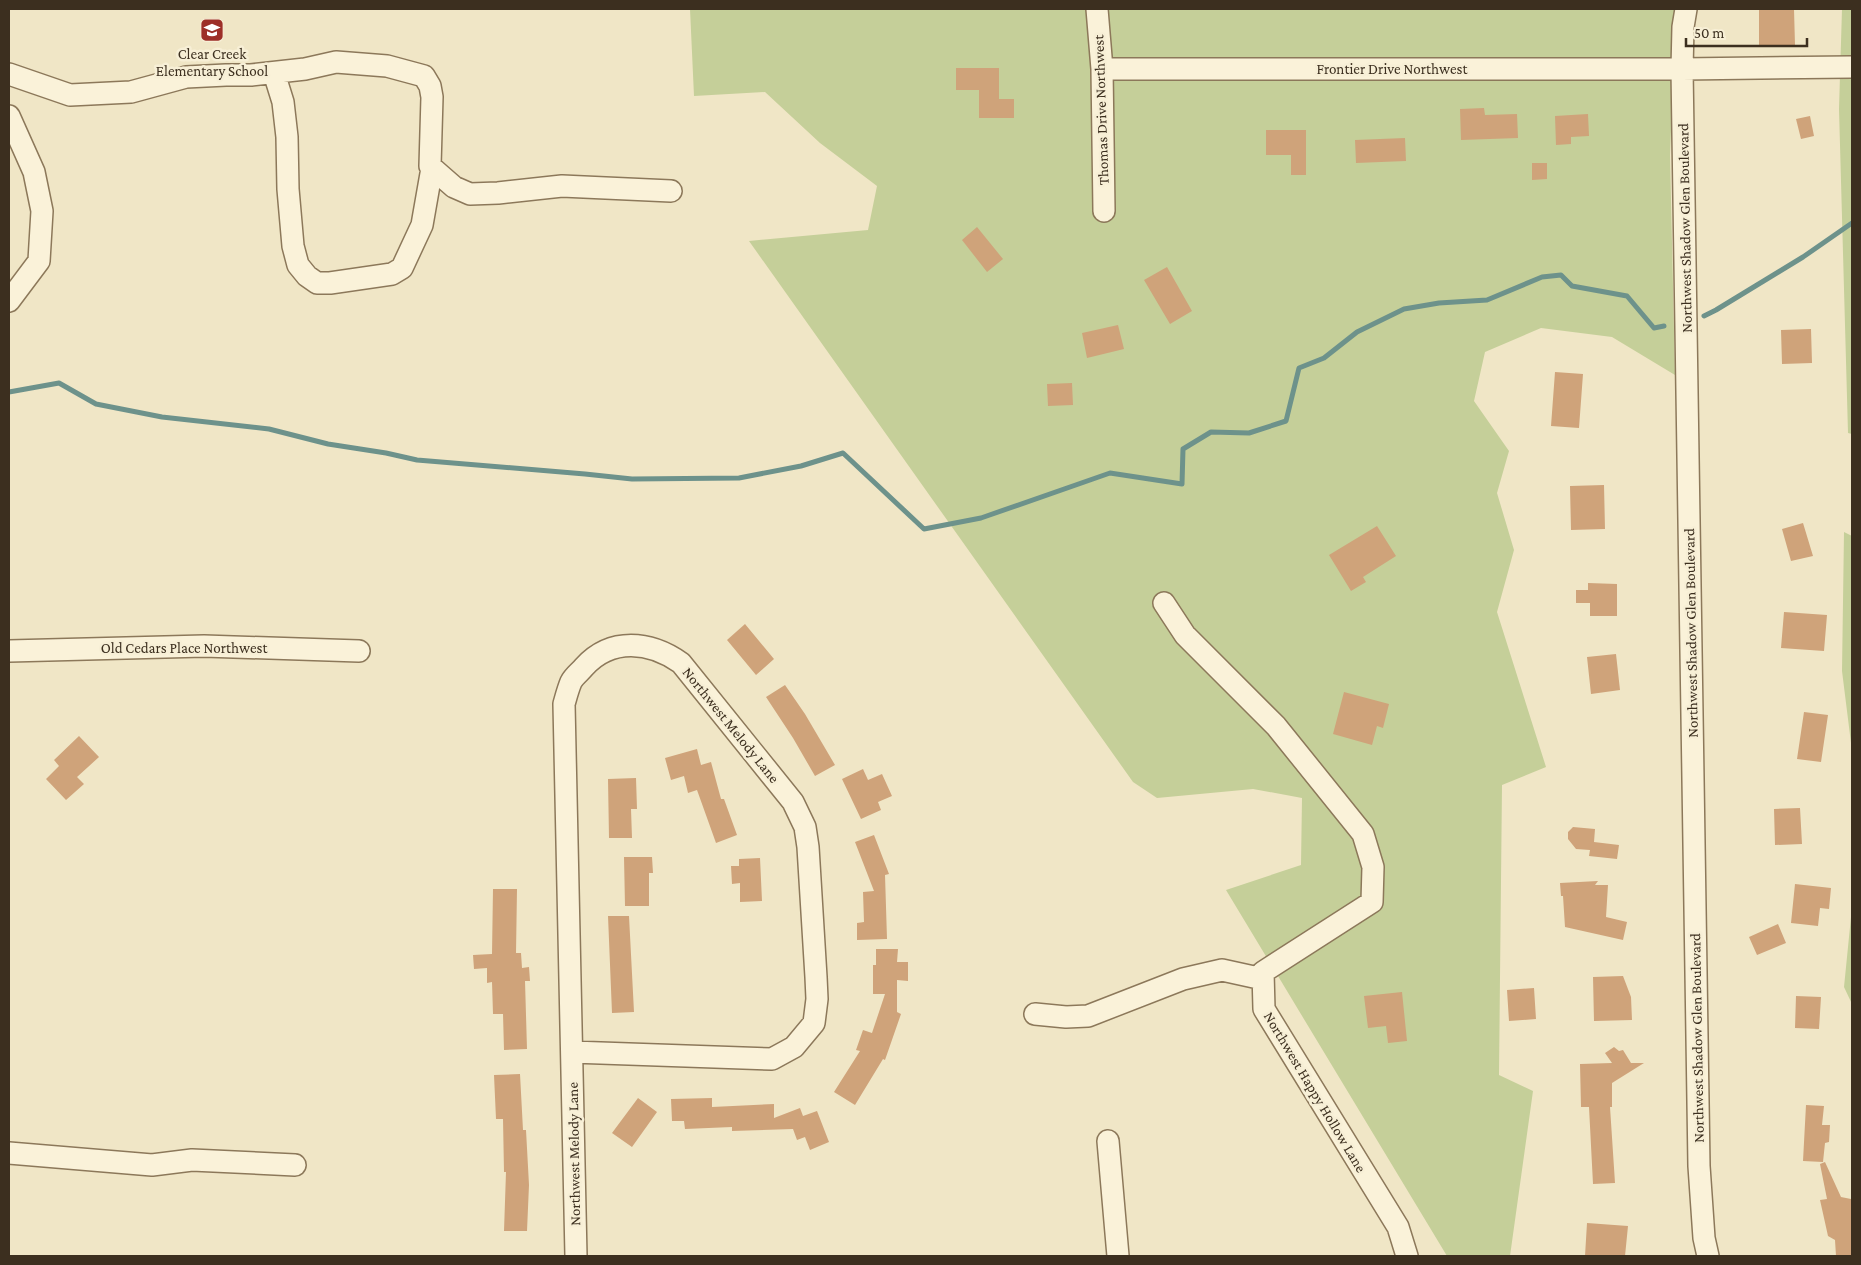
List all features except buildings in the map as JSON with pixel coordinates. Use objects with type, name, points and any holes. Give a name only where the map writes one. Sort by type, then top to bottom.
[{"type":"street","name":"Thomas Drive Northwest","points":[[1097,9],[1102,69],[1104,211]]},
{"type":"street","name":"Northwest Shadow Glen Boulevard","points":[[1686,9],[1683,27],[1682,69],[1699,1166],[1704,1238],[1708,1256]]},
{"type":"street","points":[[9,74],[70,95],[130,92],[186,77],[274,72],[318,67],[336,62],[386,66],[424,76],[430,86],[432,97],[430,166],[458,190],[476,194],[562,186],[672,192]]},
{"type":"street","name":"Frontier Drive Northwest","points":[[1102,69],[1682,69],[1852,67]]},
{"type":"street","points":[[274,72],[283,102],[288,137],[288,189],[293,246],[298,265],[307,276],[317,283],[330,283],[392,274],[402,268],[422,224],[432,168]]},
{"type":"street","points":[[9,116],[34,172],[42,211],[39,261],[9,300]]},
{"type":"street","points":[[1035,1014],[1066,1017],[1088,1016],[1183,980],[1222,970],[1263,979],[1263,972],[1372,902],[1373,867],[1363,834],[1276,726],[1185,635],[1164,603]]},
{"type":"street","name":"Old Cedars Place Northwest","points":[[9,651],[204,646],[359,651]]},
{"type":"street","name":"Northwest Melody Lane","points":[[572,1052],[772,1059],[794,1048],[814,1023],[817,999],[816,977],[808,847],[805,827],[793,802],[681,663],[667,653],[648,646],[626,646],[608,649],[591,659],[572,680],[564,704],[576,1256]]},
{"type":"street","name":"Northwest Happy Hollow Lane","points":[[1263,979],[1264,1008],[1398,1226],[1407,1256]]},
{"type":"street","points":[[1108,1141],[1118,1256]]},
{"type":"street","points":[[9,1153],[152,1165],[192,1160],[295,1165]]},
{"type":"green space","points":[[690,9],[1676,9],[1670,155],[1675,375],[1612,337],[1541,328],[1485,352],[1474,401],[1509,451],[1497,493],[1514,550],[1497,612],[1546,767],[1502,785],[1499,1075],[1533,1091],[1510,1256],[1447,1256],[1226,890],[1301,865],[1302,798],[1253,789],[1157,798],[1133,782],[749,241],[868,230],[877,186],[820,143],[765,92],[694,96]]},
{"type":"green space","points":[[1842,9],[1852,9],[1852,434],[1848,433],[1839,109]]},
{"type":"green space","points":[[1844,532],[1852,536],[1852,751],[1842,671]]},
{"type":"green space","points":[[1852,907],[1852,1004],[1844,987]]},
{"type":"waterway","points":[[1704,316],[1803,257],[1852,223]]},
{"type":"waterway","points":[[9,392],[59,383],[96,404],[162,417],[269,429],[328,444],[417,460],[632,479],[739,478],[801,466],[843,453],[924,529],[981,518],[1110,473],[1182,484],[1183,449],[1211,432],[1249,433],[1286,421],[1299,368],[1324,358],[1357,332],[1404,309],[1439,303],[1487,300],[1542,277],[1561,275],[1572,286],[1627,296],[1654,328],[1664,326]]},
{"type":"place","name":"Clear Creek Elementary School","points":[[212,30]]}]
